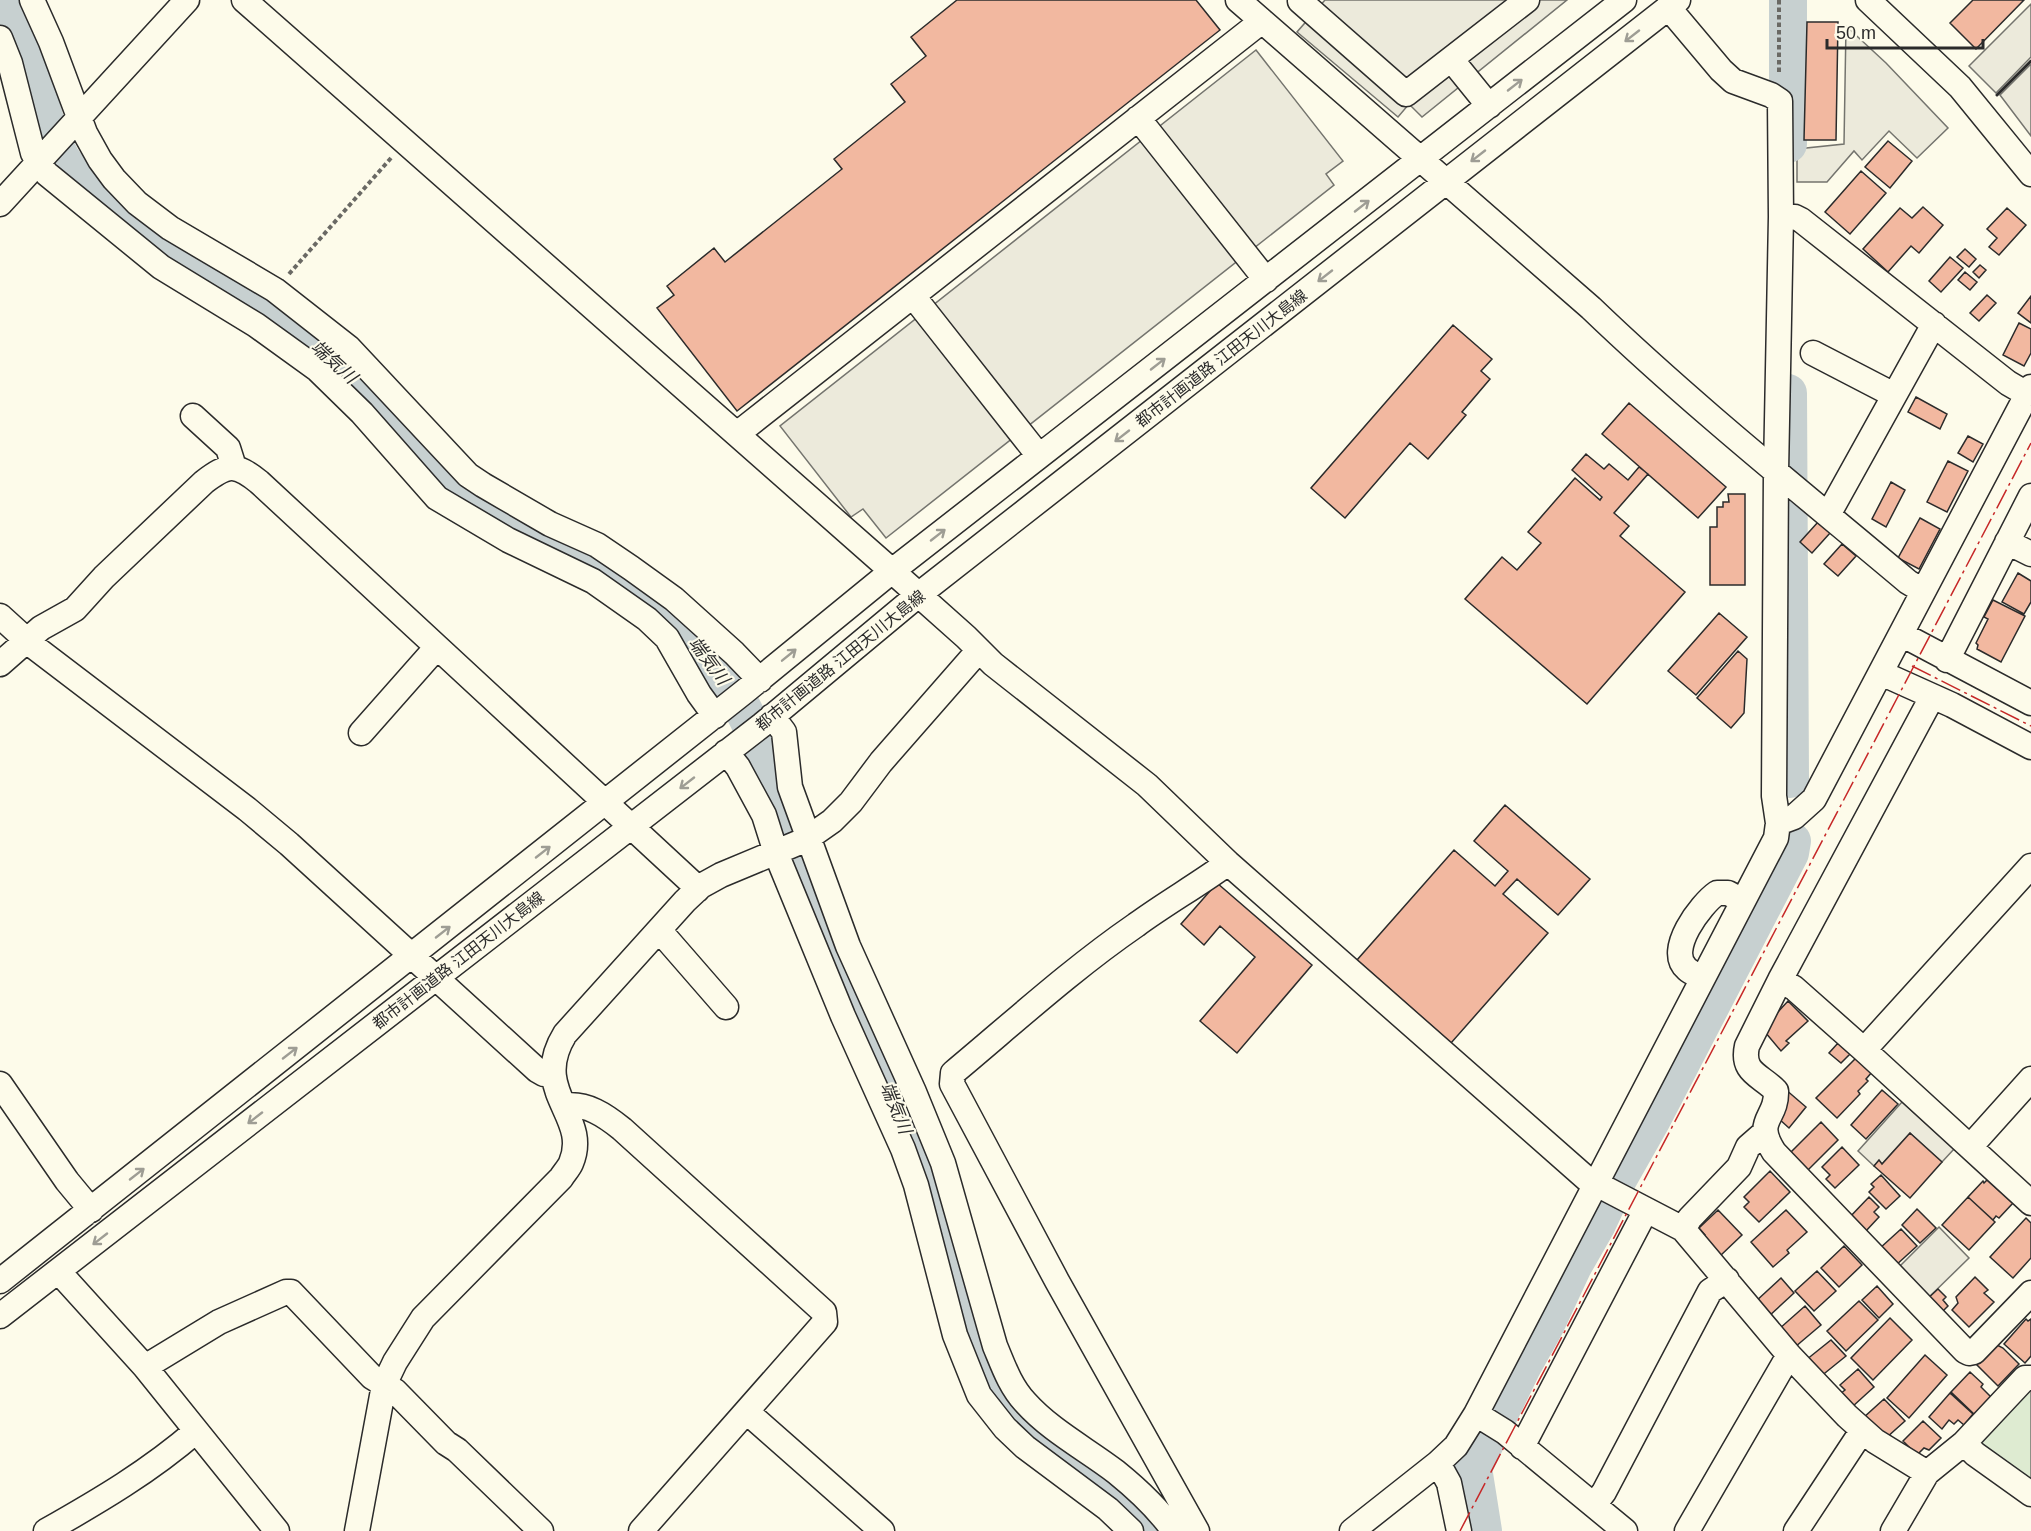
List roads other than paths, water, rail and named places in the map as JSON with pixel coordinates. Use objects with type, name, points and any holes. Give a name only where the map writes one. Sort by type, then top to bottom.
[{"type":"street","points":[[32,0],[51,42],[77,120],[100,160],[114,179],[137,202],[191,241],[275,290],[349,348],[468,475],[550,524],[597,545],[674,599],[734,653],[752,686]]},
{"type":"street","points":[[0,204],[187,0]]},
{"type":"street","points":[[244,0],[892,571],[993,664],[1037,701],[1147,785],[1228,863],[1587,1179],[1683,1230],[1789,1355],[1862,1431],[1906,1462],[1927,1473]]},
{"type":"street","points":[[1238,0],[1592,308],[1641,355],[1908,582],[1923,591]]},
{"type":"street","points":[[737,434],[1138,118],[1300,1],[1406,94],[1527,0]]},
{"type":"street","name":"都市計画道路 江田天川大島線","points":[[0,1281],[716,715],[892,571],[1624,0]]},
{"type":"street","points":[[1868,0],[1960,87],[1987,117],[2031,174]]},
{"type":"street","points":[[1498,1429],[1605,1189],[1695,974],[1736,897],[1776,838],[1778,823],[1774,796],[1785,479],[1780,101],[1771,95],[1733,81],[1721,70],[1673,4]]},
{"type":"street","name":"都市計画道路 江田天川大島線","points":[[0,1316],[767,721],[917,596],[1673,4]]},
{"type":"street","points":[[0,38],[46,174],[151,261],[256,325],[317,369],[363,413],[436,498],[508,540],[593,581],[625,602],[667,638],[699,694],[716,715]]},
{"type":"street","points":[[1451,59],[1488,106]]},
{"type":"street","points":[[1138,118],[1266,280]]},
{"type":"street","points":[[1778,823],[1794,817],[1814,799],[2029,391],[2008,383],[1802,220],[1795,216],[1781,217]]},
{"type":"street","points":[[913,296],[1040,456]]},
{"type":"street","points":[[1828,515],[1934,324]]},
{"type":"street","points":[[1812,352],[1894,396]]},
{"type":"street","points":[[194,416],[228,448],[234,467]]},
{"type":"street","points":[[0,664],[41,628],[75,609],[104,577],[204,482],[218,471],[234,467],[246,472],[258,482],[631,826],[697,890]]},
{"type":"street","points":[[1947,660],[2031,496]]},
{"type":"street","points":[[2007,542],[2031,554]]},
{"type":"street","points":[[0,616],[27,640],[247,809],[289,844],[537,1070],[544,1074],[552,1073]]},
{"type":"street","points":[[1901,634],[2031,703]]},
{"type":"street","points":[[361,733],[437,647]]},
{"type":"street","points":[[357,1531],[384,1385],[395,1362],[423,1318],[561,1178],[574,1156],[574,1135],[564,1106],[555,1089],[552,1073],[555,1054],[565,1034],[697,890],[721,874],[807,839],[832,821],[851,802],[881,762],[979,650]]},
{"type":"street","points":[[1881,673],[1952,705],[2031,747]]},
{"type":"street","points":[[1932,697],[1780,980],[1747,1046],[1745,1055],[1754,1073],[1776,1091],[1775,1103],[1766,1122],[1764,1133],[1774,1152],[1965,1351],[1974,1352],[2031,1293]]},
{"type":"street","points":[[767,721],[784,732],[790,787],[807,839],[848,946],[944,1163],[995,1346],[1006,1373],[1025,1402],[1065,1436],[1117,1473],[1167,1521],[1174,1531]]},
{"type":"street","points":[[730,749],[764,814],[843,1016],[903,1149],[919,1196],[955,1335],[979,1395],[992,1413],[1025,1447],[1108,1509],[1131,1531]]},
{"type":"street","points":[[1197,1531],[1057,1281],[952,1084],[951,1078],[953,1073],[1136,924],[1228,863]]},
{"type":"street","points":[[1864,1050],[2031,866]]},
{"type":"street","points":[[1695,974],[1680,952],[1686,930],[1713,896],[1720,892],[1736,897]]},
{"type":"street","points":[[659,930],[726,1007]]},
{"type":"street","points":[[1780,980],[1794,988],[1864,1050],[2031,1203]]},
{"type":"street","points":[[1970,1147],[2031,1079]]},
{"type":"street","points":[[0,1084],[67,1181],[91,1210]]},
{"type":"street","points":[[564,1106],[575,1104],[609,1119],[824,1312],[825,1322],[641,1531]]},
{"type":"street","points":[[1683,1230],[1690,1218],[1739,1167],[1748,1147],[1764,1133]]},
{"type":"street","points":[[1352,1531],[1456,1446],[1498,1429],[1646,1210]]},
{"type":"street","points":[[58,1271],[145,1367],[277,1531]]},
{"type":"street","points":[[1594,1505],[1604,1492],[1710,1291],[1727,1280]]},
{"type":"street","points":[[145,1367],[219,1322],[286,1292],[291,1292],[372,1377],[403,1398],[446,1443],[457,1450],[541,1531]]},
{"type":"street","points":[[1687,1531],[1789,1355]]},
{"type":"street","points":[[1903,1528],[1927,1473],[1964,1443],[2025,1378],[2031,1378]]},
{"type":"street","points":[[747,1412],[882,1531]]},
{"type":"street","points":[[1498,1429],[1625,1531]]},
{"type":"street","points":[[46,1531],[122,1487],[169,1454],[196,1431]]},
{"type":"street","points":[[1796,1531],[1862,1431]]},
{"type":"street","points":[[1964,1443],[1975,1454],[2031,1494]]},
{"type":"street","points":[[1438,1463],[1449,1483],[1459,1531]]},
{"type":"waterway","name":"端気川","points":[[3,0],[24,48],[55,146],[61,158],[78,179],[166,250],[281,319],[328,354],[366,391],[458,491],[508,520],[576,552],[619,576],[666,612],[707,655],[741,705],[754,732],[839,968],[931,1194],[977,1338],[1008,1407],[1033,1433],[1130,1506],[1153,1531]]},
{"type":"waterway","points":[[1788,0],[1788,144]]},
{"type":"waterway","points":[[1788,393],[1790,779]]},
{"type":"waterway","points":[[1483,1531],[1473,1468],[1573,1266],[1790,853],[1792,841]]}]
